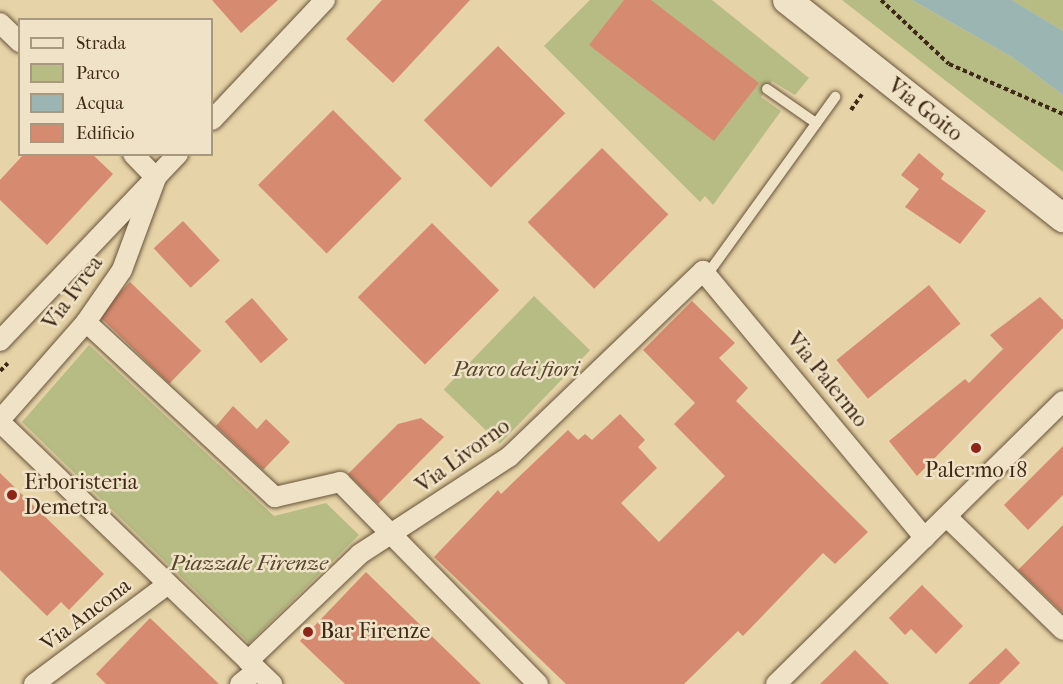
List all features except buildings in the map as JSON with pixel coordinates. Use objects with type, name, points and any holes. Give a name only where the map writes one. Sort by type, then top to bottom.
[{"type":"main road","name":"Via Goito","points":[[787,0],[1063,218]]},
{"type":"street","points":[[213,119],[325,0]]},
{"type":"street","points":[[0,23],[18,40]]},
{"type":"street","points":[[135,156],[156,178]]},
{"type":"street","name":"Via Ivrea","points":[[0,341],[176,156]]},
{"type":"street","name":"Via Ivrea","points":[[0,421],[86,322],[122,270],[156,178]]},
{"type":"street","name":"Via Livorno","points":[[240,684],[252,665],[344,568],[509,457],[698,272],[709,272]]},
{"type":"street","name":"Via Palermo","points":[[709,272],[925,538]]},
{"type":"street","points":[[86,322],[275,497],[340,482],[538,684]]},
{"type":"street","points":[[777,684],[1063,401]]},
{"type":"street","points":[[0,421],[272,684]]},
{"type":"street","points":[[947,517],[1063,630]]},
{"type":"street","name":"Via Ancona","points":[[34,684],[168,585]]},
{"type":"lane","points":[[767,89],[816,123]]},
{"type":"lane","points":[[709,272],[835,97]]},
{"type":"path","points":[[881,0],[949,64],[1063,114]]},
{"type":"path","points":[[0,371],[11,360]]},
{"type":"green space","points":[[590,0],[712,0],[809,78],[795,95],[772,81],[761,97],[781,111],[713,205],[705,196],[700,202],[544,46]]},
{"type":"green space","points":[[842,0],[912,0],[1012,57],[1063,95],[1063,172]]},
{"type":"green space","points":[[1012,0],[1063,0],[1063,31]]},
{"type":"green space","name":"Parco dei fiori","points":[[534,296],[590,350],[500,444],[444,390]]},
{"type":"green space","name":"Piazzale Firenze","points":[[89,345],[274,516],[326,503],[359,535],[249,643],[22,422]]},
{"type":"water","points":[[912,0],[1012,0],[1063,31],[1063,95],[1012,57]]},
{"type":"place","name":"Palermo 18","points":[[976,448]]},
{"type":"place","name":"Erboristeria Demetra","points":[[12,495]]},
{"type":"place","name":"Bar Firenze","points":[[308,632]]}]
